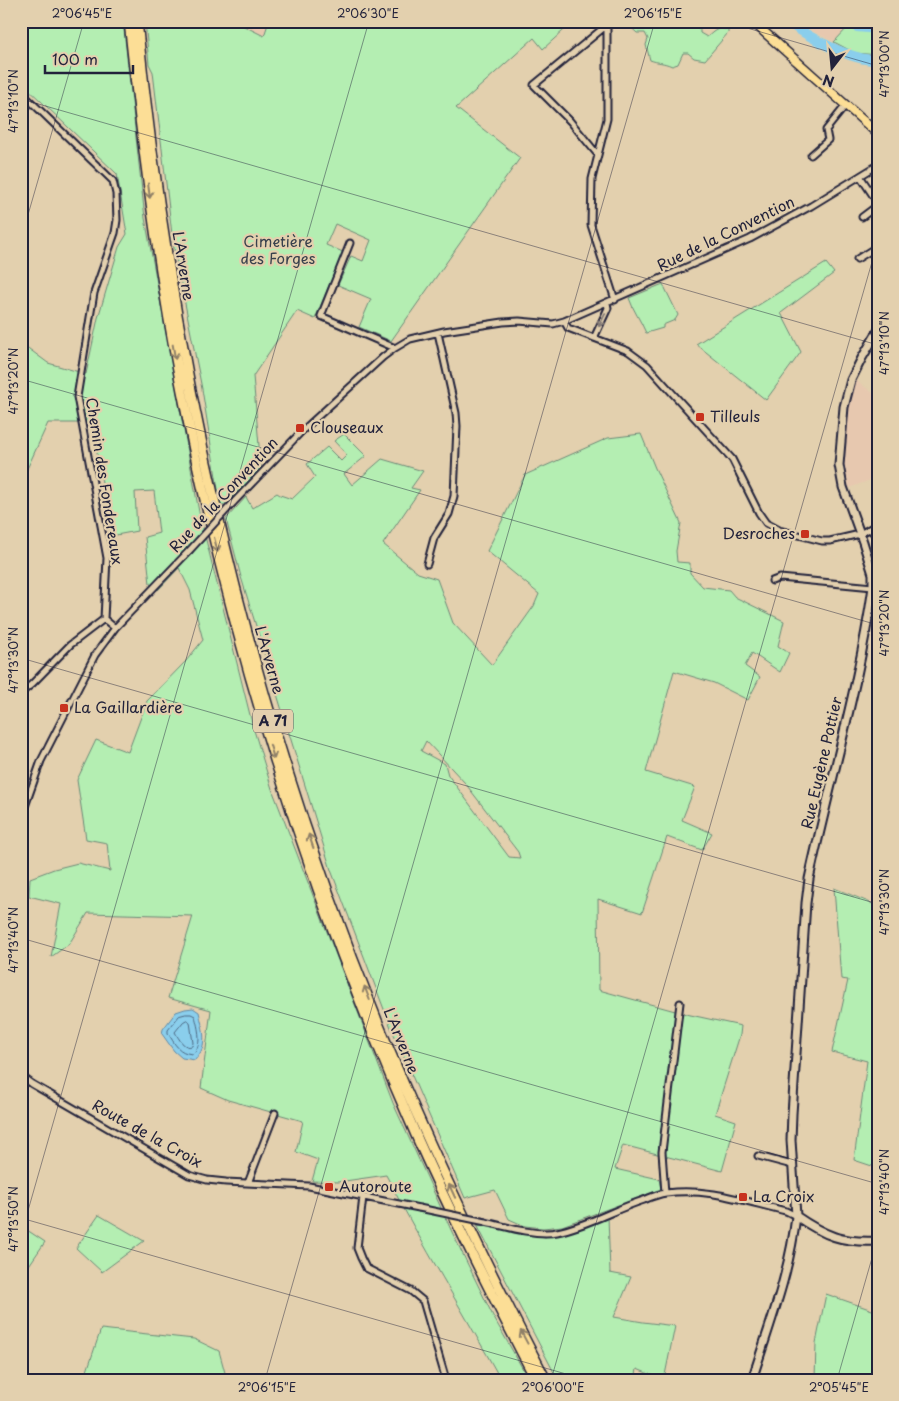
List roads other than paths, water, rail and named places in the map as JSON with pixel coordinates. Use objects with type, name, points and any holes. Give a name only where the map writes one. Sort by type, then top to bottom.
[{"type":"highway","name":"L'Arverne","points":[[129,21],[152,214],[181,389],[204,498],[225,583],[268,739],[322,900],[369,1024],[446,1201],[536,1380]]},
{"type":"highway","name":"L'Arverne","points":[[137,21],[161,218],[188,374],[225,545],[277,736],[330,896],[377,1020],[428,1139],[484,1259],[546,1380]]},
{"type":"main road","points":[[754,22],[878,134]]},
{"type":"street","points":[[608,23],[607,119],[592,179],[591,225],[615,300]]},
{"type":"street","points":[[598,154],[570,121],[534,85],[608,23]]},
{"type":"street","name":"Chemin des Fondereaux","points":[[21,92],[114,181],[116,233],[94,292],[77,397],[107,558],[104,619]]},
{"type":"street","points":[[811,155],[828,140],[826,130],[846,105]]},
{"type":"street","name":"Rue de la Convention","points":[[21,818],[41,761],[95,655],[115,628],[302,431],[395,348],[410,339],[502,322],[519,321],[553,324],[564,321],[750,239],[811,206],[878,165]]},
{"type":"street","points":[[860,176],[878,204],[862,217]]},
{"type":"street","points":[[350,243],[321,316],[395,348]]},
{"type":"street","points":[[857,259],[878,246]]},
{"type":"street","points":[[594,338],[608,308],[607,303]]},
{"type":"street","points":[[564,321],[568,328],[628,351],[647,365],[732,459],[766,523],[779,530],[822,542],[860,534],[878,524]]},
{"type":"street","name":"Rue Eugène Pottier","points":[[752,1380],[783,1280],[795,1227],[796,1216],[791,1140],[806,903],[809,879],[850,710],[873,587],[873,574],[844,487],[839,465],[844,407],[851,380],[878,331]]},
{"type":"street","points":[[427,564],[434,538],[449,514],[454,496],[456,413],[438,333]]},
{"type":"street","points":[[870,529],[878,538]]},
{"type":"street","points":[[772,581],[780,578],[873,587]]},
{"type":"street","points":[[21,693],[70,645],[104,619],[115,628]]},
{"type":"street","points":[[664,1193],[662,1152],[680,1003]]},
{"type":"street","name":"Route de la Croix","points":[[21,1076],[38,1088],[189,1175],[207,1180],[309,1186],[531,1232],[556,1232],[664,1193],[714,1193],[786,1211],[796,1216]]},
{"type":"street","points":[[248,1183],[275,1113]]},
{"type":"street","points":[[758,1156],[792,1165]]},
{"type":"street","points":[[363,1197],[358,1248],[361,1258],[366,1268],[411,1292],[423,1301],[446,1380]]},
{"type":"street","points":[[796,1216],[811,1227],[832,1237],[845,1240],[878,1241]]},
{"type":"water","points":[[193,1008],[199,1012],[204,1037],[202,1049],[195,1060],[182,1058],[174,1051],[162,1034],[163,1029],[176,1012]]},
{"type":"waterway","points":[[786,21],[830,47],[855,57],[878,60]]},
{"type":"waterway","points":[[850,21],[857,27],[878,29]]},
{"type":"place","name":"Tilleuls","points":[[700,417]]},
{"type":"place","name":"Clouseaux","points":[[300,428]]},
{"type":"place","name":"Desroches","points":[[805,534]]},
{"type":"place","name":"La Gaillardière","points":[[64,708]]},
{"type":"place","name":"Autoroute","points":[[329,1187]]},
{"type":"place","name":"La Croix","points":[[743,1197]]},
{"type":"park label","name":"Cimetière des Forges","points":[[278,250]]}]
